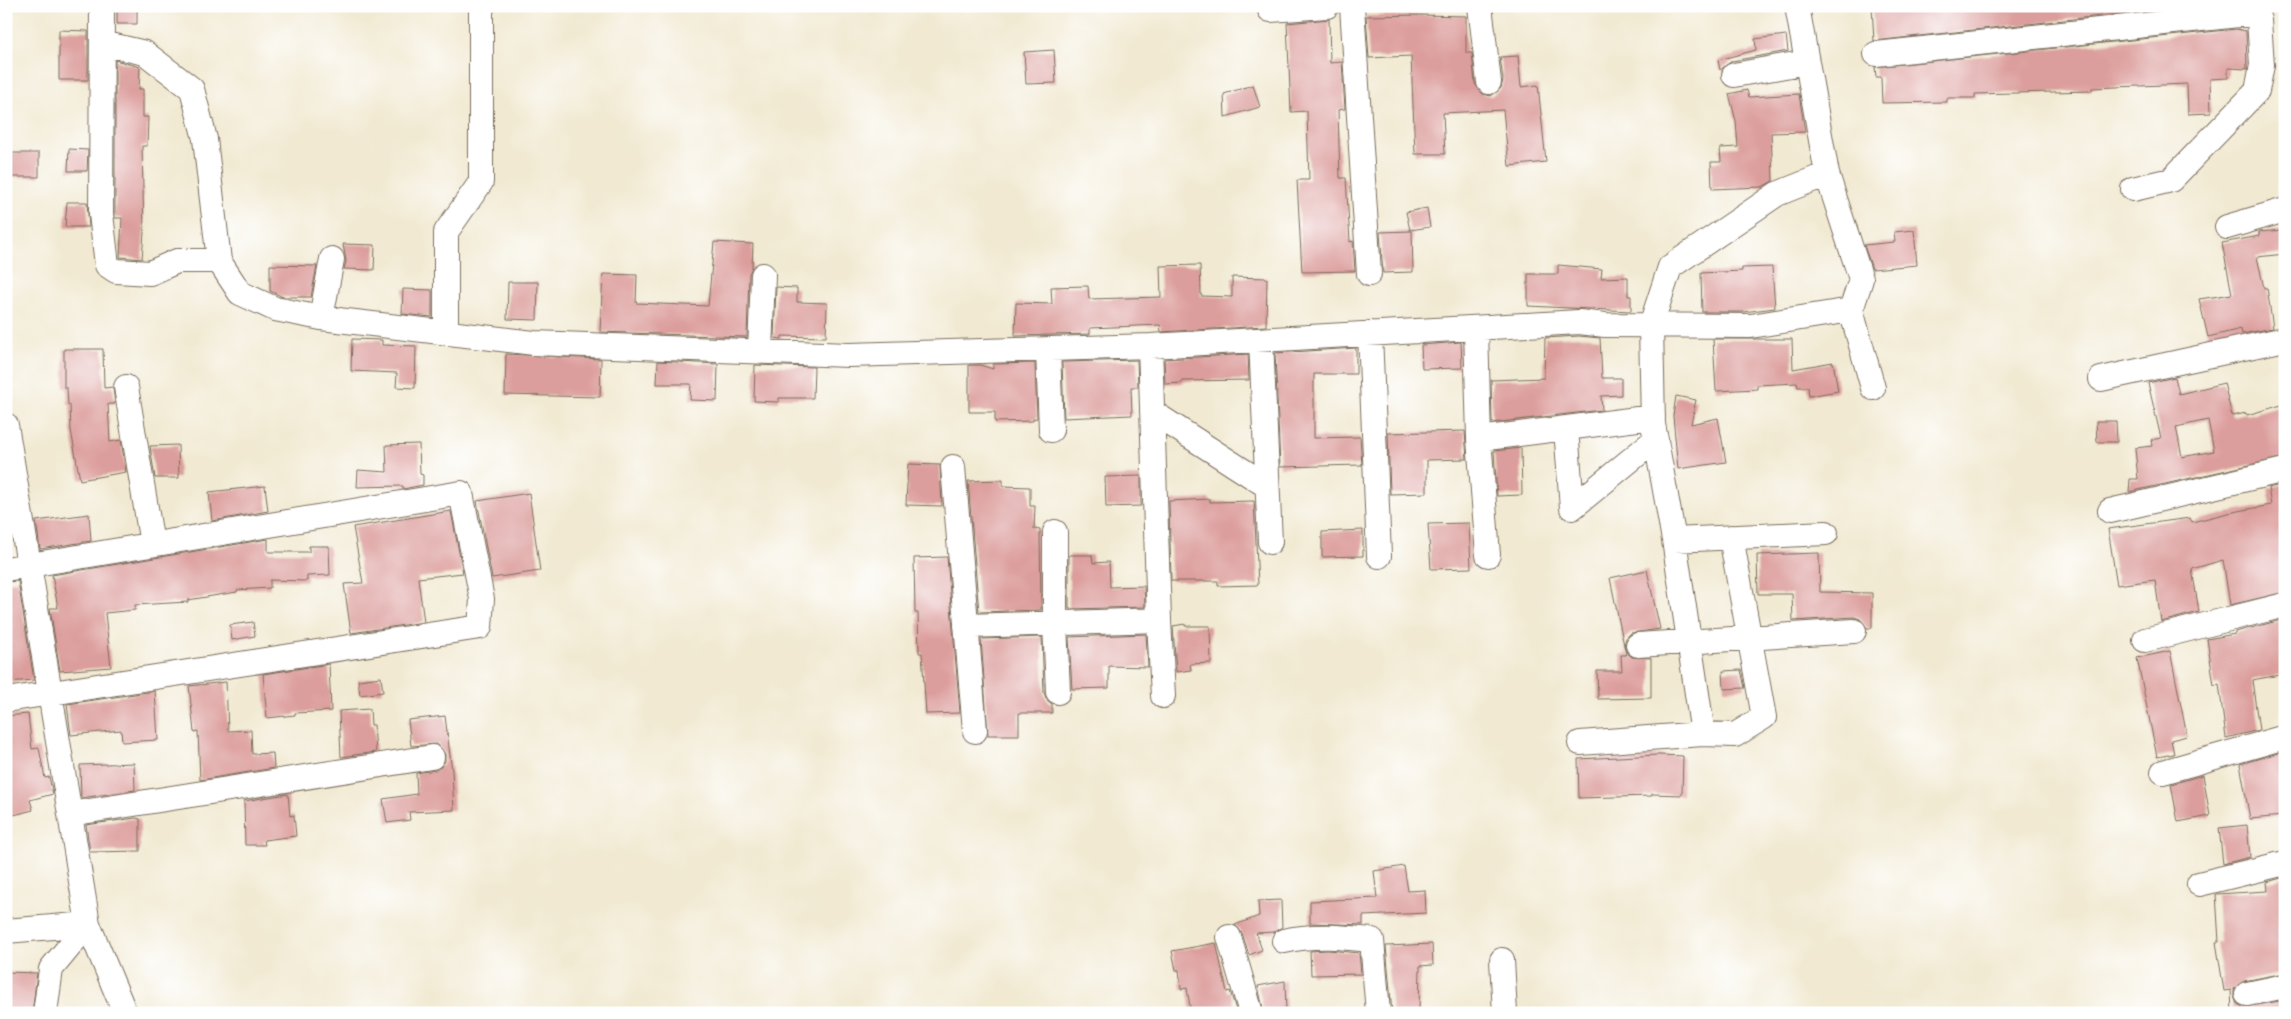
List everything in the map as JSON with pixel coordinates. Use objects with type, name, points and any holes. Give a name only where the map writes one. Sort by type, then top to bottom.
[{"type":"street","points":[[102,6],[101,214],[107,265],[116,271],[150,273],[177,261],[219,261]]},
{"type":"street","points":[[446,333],[446,232],[481,182],[483,6]]},
{"type":"street","points":[[1270,10],[1328,6]]},
{"type":"street","points":[[1352,6],[1369,274]]},
{"type":"street","points":[[1480,6],[1489,82]]},
{"type":"street","points":[[1798,6],[1827,174],[1861,279],[1851,310],[1873,388]]},
{"type":"street","points":[[1876,54],[2255,10],[2259,20],[2262,65],[2257,91],[2171,180],[2133,189]]},
{"type":"street","points":[[102,43],[145,53],[192,89],[206,139],[219,261],[240,293],[274,309],[321,318],[534,343],[849,354],[1150,346],[1579,322],[1605,325],[1751,326],[1851,310]]},
{"type":"street","points":[[1734,74],[1808,62]]},
{"type":"street","points":[[1703,734],[1674,540],[1654,428],[1651,325],[1670,267],[1776,194],[1827,174]]},
{"type":"street","points":[[2227,227],[2285,210]]},
{"type":"street","points":[[321,318],[332,259]]},
{"type":"street","points":[[760,351],[763,275]]},
{"type":"street","points":[[1476,328],[1479,439],[1488,555]]},
{"type":"street","points":[[1370,333],[1379,556]]},
{"type":"street","points":[[2101,379],[2285,339]]},
{"type":"street","points":[[1260,340],[1270,542]]},
{"type":"street","points":[[1150,346],[1163,696]]},
{"type":"street","points":[[1048,350],[1051,430]]},
{"type":"street","points":[[126,388],[152,544]]},
{"type":"street","points":[[1152,412],[1267,486]]},
{"type":"street","points":[[6,425],[8,457],[30,566],[88,924],[125,1013]]},
{"type":"street","points":[[1479,439],[1566,428],[1654,428]]},
{"type":"street","points":[[1566,428],[1572,508],[1654,428]]},
{"type":"street","points":[[953,467],[975,731]]},
{"type":"street","points":[[2110,511],[2285,470]]},
{"type":"street","points":[[6,569],[461,492],[482,599],[480,627],[6,700]]},
{"type":"street","points":[[1055,532],[1055,623],[1058,692]]},
{"type":"street","points":[[1674,540],[1826,533]]},
{"type":"street","points":[[1580,743],[1703,734],[1735,735],[1764,717],[1731,537]]},
{"type":"street","points":[[2145,640],[2285,605]]},
{"type":"street","points":[[966,626],[1159,620]]},
{"type":"street","points":[[1638,645],[1854,631]]},
{"type":"street","points":[[2163,772],[2285,737]]},
{"type":"street","points":[[70,814],[432,757]]},
{"type":"street","points":[[2199,884],[2285,863]]},
{"type":"street","points":[[6,931],[88,924]]},
{"type":"street","points":[[45,1013],[51,969],[88,924]]},
{"type":"street","points":[[1284,941],[1297,938],[1342,936],[1372,940],[1378,1013]]},
{"type":"street","points":[[1229,937],[1250,1013]]},
{"type":"street","points":[[1502,960],[1505,1013]]},
{"type":"street","points":[[2246,994],[2285,986]]},
{"type":"building","points":[[117,6],[137,6],[137,24],[117,24]]},
{"type":"building","points":[[1872,6],[2191,6],[1874,41]]},
{"type":"building","points":[[1366,16],[1466,16],[1466,53],[1472,53],[1475,84],[1483,94],[1491,96],[1501,88],[1503,80],[1500,57],[1518,56],[1521,87],[1538,85],[1546,162],[1509,166],[1503,110],[1443,113],[1445,154],[1415,154],[1411,56],[1369,58]]},
{"type":"building","points":[[1329,19],[1330,63],[1342,62],[1345,109],[1338,110],[1340,178],[1346,178],[1350,242],[1353,241],[1355,271],[1302,272],[1297,180],[1309,180],[1307,111],[1291,112],[1287,23]]},
{"type":"building","points":[[2236,29],[2246,31],[2247,69],[2228,68],[2228,78],[2210,79],[2211,113],[2188,114],[2187,84],[2092,88],[2092,91],[1975,94],[1975,98],[1947,98],[1947,102],[1882,103],[1881,77],[1876,77],[1875,67]]},
{"type":"building","points":[[59,30],[88,31],[88,80],[59,80]]},
{"type":"building","points":[[1786,35],[1788,51],[1732,61],[1720,70],[1718,60],[1756,50],[1755,39]]},
{"type":"building","points":[[1054,50],[1056,83],[1026,84],[1024,52]]},
{"type":"building","points":[[115,60],[140,67],[139,89],[143,89],[143,117],[148,117],[147,146],[142,146],[144,232],[142,259],[120,257],[122,218],[115,218]]},
{"type":"building","points":[[1253,85],[1260,107],[1225,117],[1224,94]]},
{"type":"building","points":[[1747,90],[1749,97],[1799,94],[1805,132],[1771,133],[1773,181],[1762,187],[1712,189],[1711,162],[1721,162],[1720,148],[1738,147],[1736,121],[1729,94]]},
{"type":"building","points":[[69,149],[88,150],[87,171],[68,171]]},
{"type":"building","points":[[12,153],[39,153],[39,177],[12,177]]},
{"type":"building","points":[[67,202],[87,202],[89,227],[65,227]]},
{"type":"building","points":[[1427,208],[1430,227],[1410,230],[1406,212]]},
{"type":"building","points":[[1914,230],[1917,265],[1872,269],[1864,245],[1895,242],[1894,232]]},
{"type":"building","points":[[2283,230],[2285,254],[2257,257],[2264,288],[2267,288],[2273,328],[2242,334],[2241,329],[2208,337],[2199,299],[2232,294],[2222,243],[2259,236],[2259,232]]},
{"type":"building","points":[[1412,231],[1413,272],[1383,273],[1380,232]]},
{"type":"building","points":[[714,242],[753,244],[752,267],[749,274],[747,337],[600,332],[603,274],[637,275],[636,303],[708,306]]},
{"type":"building","points":[[343,244],[375,245],[374,270],[344,269],[346,261]]},
{"type":"building","points":[[270,265],[317,266],[311,297],[283,297],[270,291]]},
{"type":"building","points":[[1200,265],[1201,296],[1232,297],[1232,277],[1267,278],[1266,326],[1161,332],[1160,325],[1090,328],[1090,334],[1015,336],[1016,303],[1052,304],[1051,287],[1088,286],[1089,299],[1161,297],[1160,266]]},
{"type":"building","points":[[1558,265],[1602,269],[1601,278],[1628,277],[1628,296],[1631,296],[1631,311],[1528,306],[1528,274],[1558,274]]},
{"type":"building","points":[[1772,267],[1775,308],[1743,312],[1702,312],[1701,273],[1742,271],[1742,268]]},
{"type":"building","points":[[508,282],[538,282],[537,320],[507,319]]},
{"type":"building","points":[[776,287],[797,288],[797,302],[827,303],[826,337],[782,336],[782,339],[774,338]]},
{"type":"building","points":[[403,289],[432,290],[432,317],[402,314]]},
{"type":"building","points":[[1579,336],[1600,338],[1602,378],[1621,378],[1621,395],[1601,396],[1602,410],[1492,423],[1491,380],[1544,378],[1545,338]]},
{"type":"building","points":[[352,339],[382,340],[382,345],[416,346],[415,388],[396,387],[397,373],[351,371]]},
{"type":"building","points":[[1713,339],[1792,339],[1793,369],[1833,362],[1838,391],[1809,396],[1808,387],[1798,387],[1797,383],[1757,385],[1757,389],[1716,391]]},
{"type":"building","points":[[1461,342],[1462,368],[1422,369],[1421,345]]},
{"type":"building","points":[[1356,348],[1356,374],[1314,374],[1314,438],[1360,437],[1362,465],[1280,467],[1275,353]]},
{"type":"building","points":[[64,349],[103,349],[104,388],[113,387],[115,404],[108,404],[110,442],[121,440],[126,472],[80,480],[71,430],[70,405],[68,405],[67,388],[64,388]]},
{"type":"building","points":[[506,354],[601,359],[600,397],[505,395]]},
{"type":"building","points":[[1248,354],[1249,380],[1182,381],[1182,383],[1165,384],[1164,359]]},
{"type":"building","points":[[1137,360],[1138,387],[1131,387],[1132,415],[1064,418],[1062,362]]},
{"type":"building","points":[[658,361],[718,364],[717,401],[690,400],[691,384],[657,384]]},
{"type":"building","points":[[1035,363],[1037,418],[1033,419],[1033,421],[995,422],[995,412],[969,412],[969,365],[980,365],[993,369],[993,364]]},
{"type":"building","points":[[755,365],[814,367],[813,398],[779,398],[779,402],[754,401]]},
{"type":"building","points":[[2175,377],[2179,394],[2224,383],[2232,416],[2246,413],[2247,415],[2285,404],[2285,457],[2129,492],[2130,479],[2138,479],[2135,448],[2152,446],[2151,440],[2161,438],[2148,383]],"holes":[[[2208,420],[2214,451],[2182,457],[2176,427]]]},
{"type":"building","points":[[1676,396],[1696,400],[1691,424],[1718,418],[1726,462],[1678,469],[1673,416]]},
{"type":"building","points":[[2096,421],[2116,421],[2117,442],[2097,442]]},
{"type":"building","points":[[1465,431],[1467,459],[1427,460],[1427,493],[1390,494],[1388,433]]},
{"type":"building","points":[[419,444],[420,474],[423,475],[423,485],[403,489],[403,486],[357,487],[358,470],[387,472],[386,445]]},
{"type":"building","points":[[178,445],[179,478],[155,478],[150,446]]},
{"type":"building","points":[[1521,448],[1522,495],[1497,496],[1494,451]]},
{"type":"building","points":[[908,464],[940,465],[942,506],[906,505]]},
{"type":"building","points":[[1141,476],[1141,506],[1106,507],[1105,477]]},
{"type":"building","points":[[1003,480],[1003,486],[1030,487],[1030,506],[1035,506],[1034,529],[1040,530],[1041,610],[979,612],[968,481]]},
{"type":"building","points":[[2285,484],[2285,592],[2230,605],[2223,560],[2192,569],[2199,612],[2161,622],[2155,580],[2117,585],[2108,529],[2190,518],[2192,522],[2271,505],[2268,488]]},
{"type":"building","points":[[265,486],[268,511],[212,521],[209,492]]},
{"type":"building","points":[[529,493],[540,571],[492,578],[477,501]]},
{"type":"building","points":[[1210,499],[1210,502],[1254,501],[1258,585],[1218,586],[1218,581],[1171,581],[1169,501]]},
{"type":"building","points":[[451,511],[463,573],[418,578],[424,622],[351,633],[344,584],[363,583],[353,527]]},
{"type":"building","points":[[89,514],[91,541],[40,549],[36,521]]},
{"type":"building","points":[[1469,523],[1471,568],[1431,569],[1428,524]]},
{"type":"building","points":[[1363,530],[1363,556],[1322,557],[1322,532]]},
{"type":"building","points":[[268,539],[268,552],[309,552],[309,546],[329,546],[330,575],[307,576],[307,581],[270,580],[270,588],[237,590],[237,592],[188,600],[188,602],[135,605],[135,610],[105,613],[111,667],[60,671],[50,608],[58,608],[52,575]]},
{"type":"building","points":[[1819,553],[1820,592],[1872,593],[1872,628],[1867,628],[1860,619],[1854,617],[1793,621],[1792,594],[1758,594],[1757,555]]},
{"type":"building","points":[[1069,555],[1092,555],[1093,563],[1109,562],[1110,587],[1144,586],[1145,607],[1069,609]]},
{"type":"building","points":[[947,557],[960,713],[926,714],[922,653],[919,653],[918,613],[915,613],[914,558]]},
{"type":"building","points":[[1647,570],[1660,629],[1631,633],[1626,638],[1624,645],[1627,653],[1632,657],[1651,658],[1651,698],[1598,699],[1597,671],[1622,671],[1621,655],[1626,655],[1610,578]]},
{"type":"building","points":[[18,581],[34,680],[6,682],[6,582]]},
{"type":"building","points":[[2285,619],[2285,674],[2252,680],[2259,730],[2226,738],[2219,684],[2214,685],[2207,639],[2235,634],[2235,632]]},
{"type":"building","points":[[253,622],[255,636],[232,640],[230,625]]},
{"type":"building","points":[[1185,624],[1185,626],[1210,626],[1211,663],[1190,664],[1191,670],[1176,672],[1173,626]]},
{"type":"building","points":[[1146,634],[1148,667],[1109,666],[1109,688],[1072,689],[1069,637]]},
{"type":"building","points":[[1042,637],[1044,693],[1047,700],[1052,704],[1052,713],[1019,713],[1019,735],[988,735],[981,639]]},
{"type":"building","points":[[2170,651],[2187,736],[2171,740],[2174,754],[2157,757],[2137,658]]},
{"type":"building","points":[[329,664],[331,711],[295,713],[295,715],[267,718],[263,674]]},
{"type":"building","points":[[1741,670],[1745,688],[1724,689],[1723,671]]},
{"type":"building","points":[[381,677],[383,692],[360,695],[358,680]]},
{"type":"building","points":[[226,682],[228,731],[251,730],[252,754],[273,753],[274,768],[200,780],[198,731],[194,732],[189,686]]},
{"type":"building","points":[[155,691],[158,740],[122,742],[121,730],[71,735],[67,704]]},
{"type":"building","points":[[370,709],[371,725],[374,725],[376,752],[341,757],[339,711]]},
{"type":"building","points":[[28,714],[32,749],[39,748],[45,778],[49,777],[53,794],[30,800],[33,810],[6,817],[6,716]]},
{"type":"building","points":[[445,716],[452,771],[454,810],[409,812],[410,820],[387,823],[383,799],[417,794],[416,773],[435,770],[441,767],[445,761],[445,754],[437,744],[411,746],[408,720]]},
{"type":"building","points":[[2285,751],[2285,798],[2282,798],[2283,816],[2250,819],[2240,764]]},
{"type":"building","points":[[1659,755],[1683,756],[1682,795],[1652,794],[1652,796],[1579,798],[1578,759]]},
{"type":"building","points":[[134,763],[135,790],[81,798],[80,765]]},
{"type":"building","points":[[2203,775],[2210,816],[2178,822],[2171,784]]},
{"type":"building","points":[[288,794],[290,816],[294,815],[296,836],[264,840],[265,845],[245,845],[244,801]]},
{"type":"building","points":[[140,819],[140,851],[90,852],[86,825]]},
{"type":"building","points":[[2247,825],[2250,857],[2223,864],[2219,828]]},
{"type":"building","points":[[1404,866],[1408,891],[1425,890],[1426,913],[1363,916],[1363,925],[1310,923],[1310,901],[1377,898],[1374,871]]},
{"type":"building","points":[[2285,877],[2285,973],[2244,981],[2234,989],[2237,1004],[2243,1007],[2280,1001],[2280,1013],[2232,1013],[2231,990],[2224,991],[2216,942],[2219,942],[2216,894],[2268,891],[2267,882]]},
{"type":"building","points":[[1281,900],[1282,927],[1274,932],[1256,933],[1262,950],[1249,955],[1242,933],[1235,925],[1259,916],[1258,901]]},
{"type":"building","points":[[1216,943],[1227,992],[1230,991],[1237,1013],[1191,1013],[1187,988],[1181,989],[1179,970],[1176,970],[1172,951]]},
{"type":"building","points":[[1432,944],[1433,965],[1420,966],[1419,1013],[1392,1013],[1386,946]]},
{"type":"building","points":[[1328,950],[1359,953],[1361,974],[1311,975],[1310,951]]},
{"type":"building","points":[[6,972],[37,973],[32,1013],[6,1013]]},
{"type":"building","points":[[1285,981],[1286,1013],[1264,1013],[1258,986]]}]
